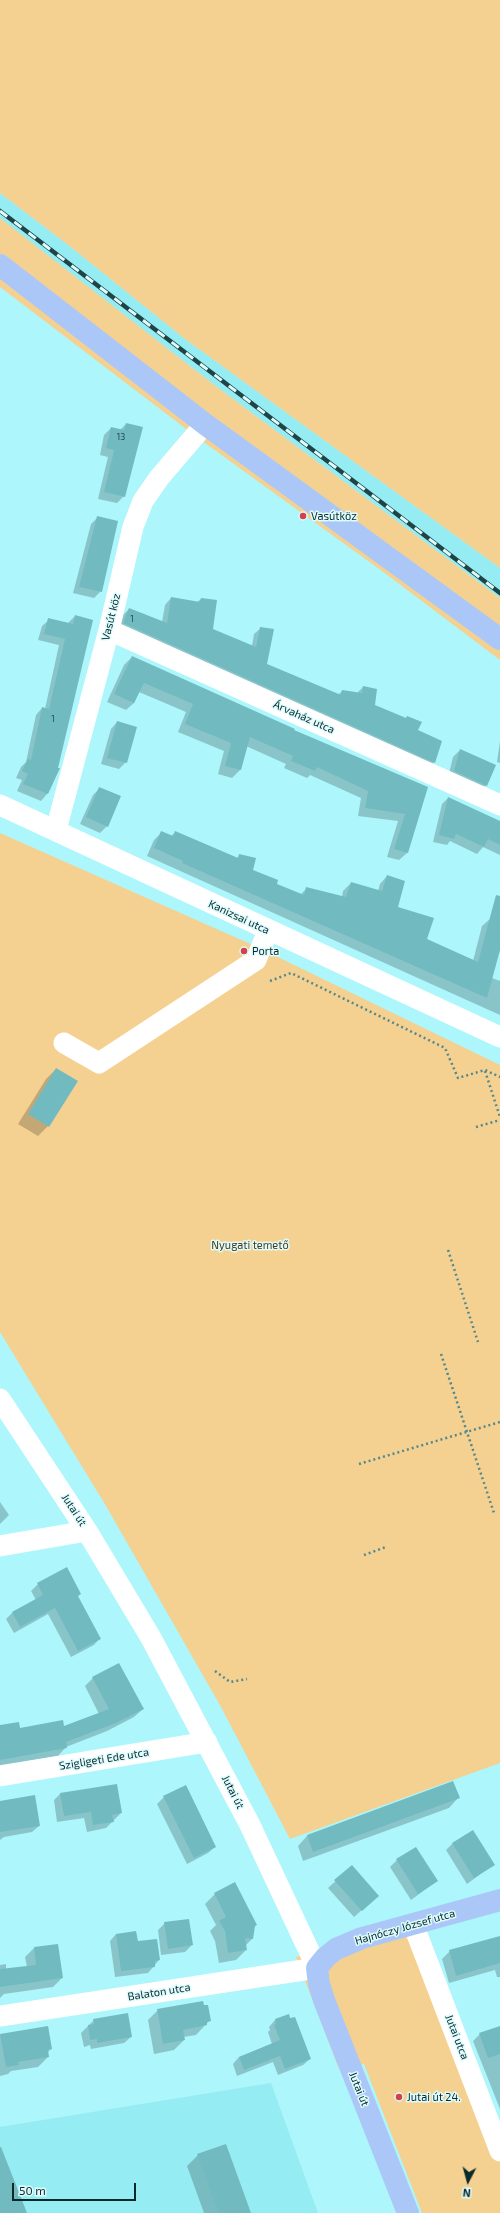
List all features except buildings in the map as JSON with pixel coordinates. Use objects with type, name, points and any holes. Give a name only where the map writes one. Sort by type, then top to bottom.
[{"type":"main road","points":[[0,265],[205,424],[500,639]]},
{"type":"main road","name":"Hajnóczy József utca","points":[[318,1968],[326,1957],[336,1949],[362,1938],[500,1900]]},
{"type":"main road","name":"Jutai út","points":[[318,1968],[319,1984],[324,2000],[408,2213]]},
{"type":"street","name":"Vasút köz","points":[[56,830],[109,630],[133,527],[143,501],[159,478],[205,424]]},
{"type":"street","name":"Árvaház utca","points":[[109,630],[500,805]]},
{"type":"street","name":"Kanizsai utca","points":[[0,805],[56,830],[268,931],[500,1037]]},
{"type":"street","points":[[64,1043],[98,1063],[256,960],[268,931]]},
{"type":"street","name":"Jutai út","points":[[0,1399],[87,1531],[151,1638],[250,1825],[318,1968]]},
{"type":"street","points":[[0,1546],[87,1531]]},
{"type":"street","name":"Szigligeti Ede utca","points":[[0,1776],[207,1742]]},
{"type":"street","name":"Jutai utca","points":[[413,1924],[500,2151]]},
{"type":"street","name":"Balaton utca","points":[[0,2016],[318,1968]]},
{"type":"path","points":[[270,981],[291,973],[445,1048],[458,1078],[485,1070],[500,1077]]},
{"type":"path","points":[[476,1127],[500,1118],[485,1070]]},
{"type":"path","points":[[448,1250],[478,1342]]},
{"type":"path","points":[[441,1354],[494,1513]]},
{"type":"path","points":[[359,1464],[500,1422]]},
{"type":"path","points":[[364,1555],[386,1547]]},
{"type":"path","points":[[215,1671],[230,1682],[247,1679]]},
{"type":"shaded area","points":[[0,193],[72,248],[185,339],[500,568],[500,598],[213,384],[11,227],[0,218]]},
{"type":"shaded area","points":[[271,2083],[318,2213],[0,2213],[0,2127]]},
{"type":"green space","points":[[0,0],[500,0],[500,568],[185,339],[72,248],[0,193]]},
{"type":"green space","points":[[0,218],[213,384],[500,598],[500,660],[382,571],[198,438],[0,287]]},
{"type":"green space","name":"Nyugati temető","points":[[0,833],[255,946],[500,1065],[500,1763],[290,1839],[221,1707],[106,1506],[0,1332]]},
{"type":"green space","points":[[423,1921],[500,2130],[500,2213],[422,2213],[364,2064],[339,2069],[296,1957]]},
{"type":"railway","points":[[0,211],[500,593]]},
{"type":"place","name":"Vasútköz","points":[[303,516]]},
{"type":"place","name":"Porta","points":[[244,951]]},
{"type":"place","name":"Jutai út 24.","points":[[399,2097]]}]
